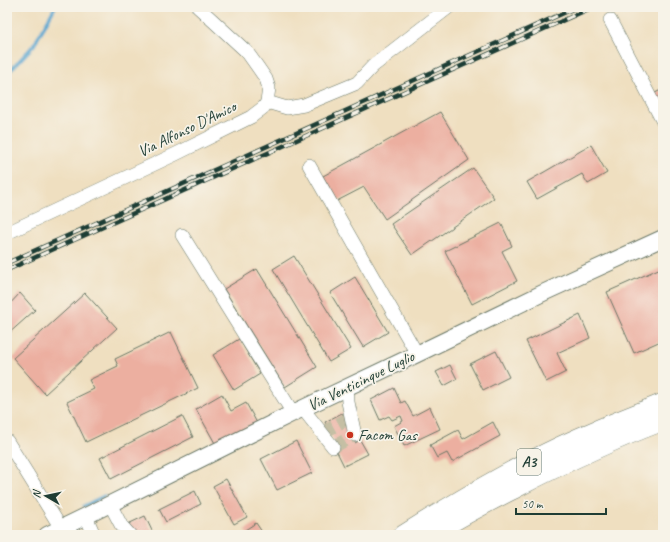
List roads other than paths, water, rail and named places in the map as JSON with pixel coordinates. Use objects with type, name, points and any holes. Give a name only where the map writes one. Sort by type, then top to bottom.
[{"type":"highway","name":"A3","points":[[403,535],[454,503],[534,459],[586,434],[663,403]]},
{"type":"highway","name":"A3","points":[[431,535],[455,520],[596,448],[663,420]]},
{"type":"main road","name":"Via Venticinque Luglio","points":[[47,535],[347,387],[545,292],[663,238]]},
{"type":"street","points":[[198,7],[247,52],[266,79],[269,88],[267,102],[287,108],[304,105],[357,83],[373,66],[449,7]]},
{"type":"street","points":[[610,20],[663,122]]},
{"type":"street","name":"Via Alfonso D'Amico","points":[[7,233],[169,158],[251,117],[264,108],[267,102]]},
{"type":"street","points":[[309,166],[417,354]]},
{"type":"street","points":[[182,235],[298,411],[333,447]]},
{"type":"street","points":[[347,387],[348,402],[355,435]]},
{"type":"street","points":[[7,441],[61,528]]},
{"type":"street","points":[[110,504],[121,525],[130,535]]},
{"type":"street","points":[[86,516],[95,535]]},
{"type":"waterway","points":[[7,74],[34,45],[55,7]]},
{"type":"waterway","points":[[84,506],[104,496]]},
{"type":"tunnel","points":[[322,433],[351,417]]},
{"type":"tunnel","points":[[333,447],[355,435]]},
{"type":"railway","points":[[7,263],[577,7]]},
{"type":"railway","points":[[7,270],[593,7]]},
{"type":"place","name":"Facom Gas","points":[[350,435]]}]
